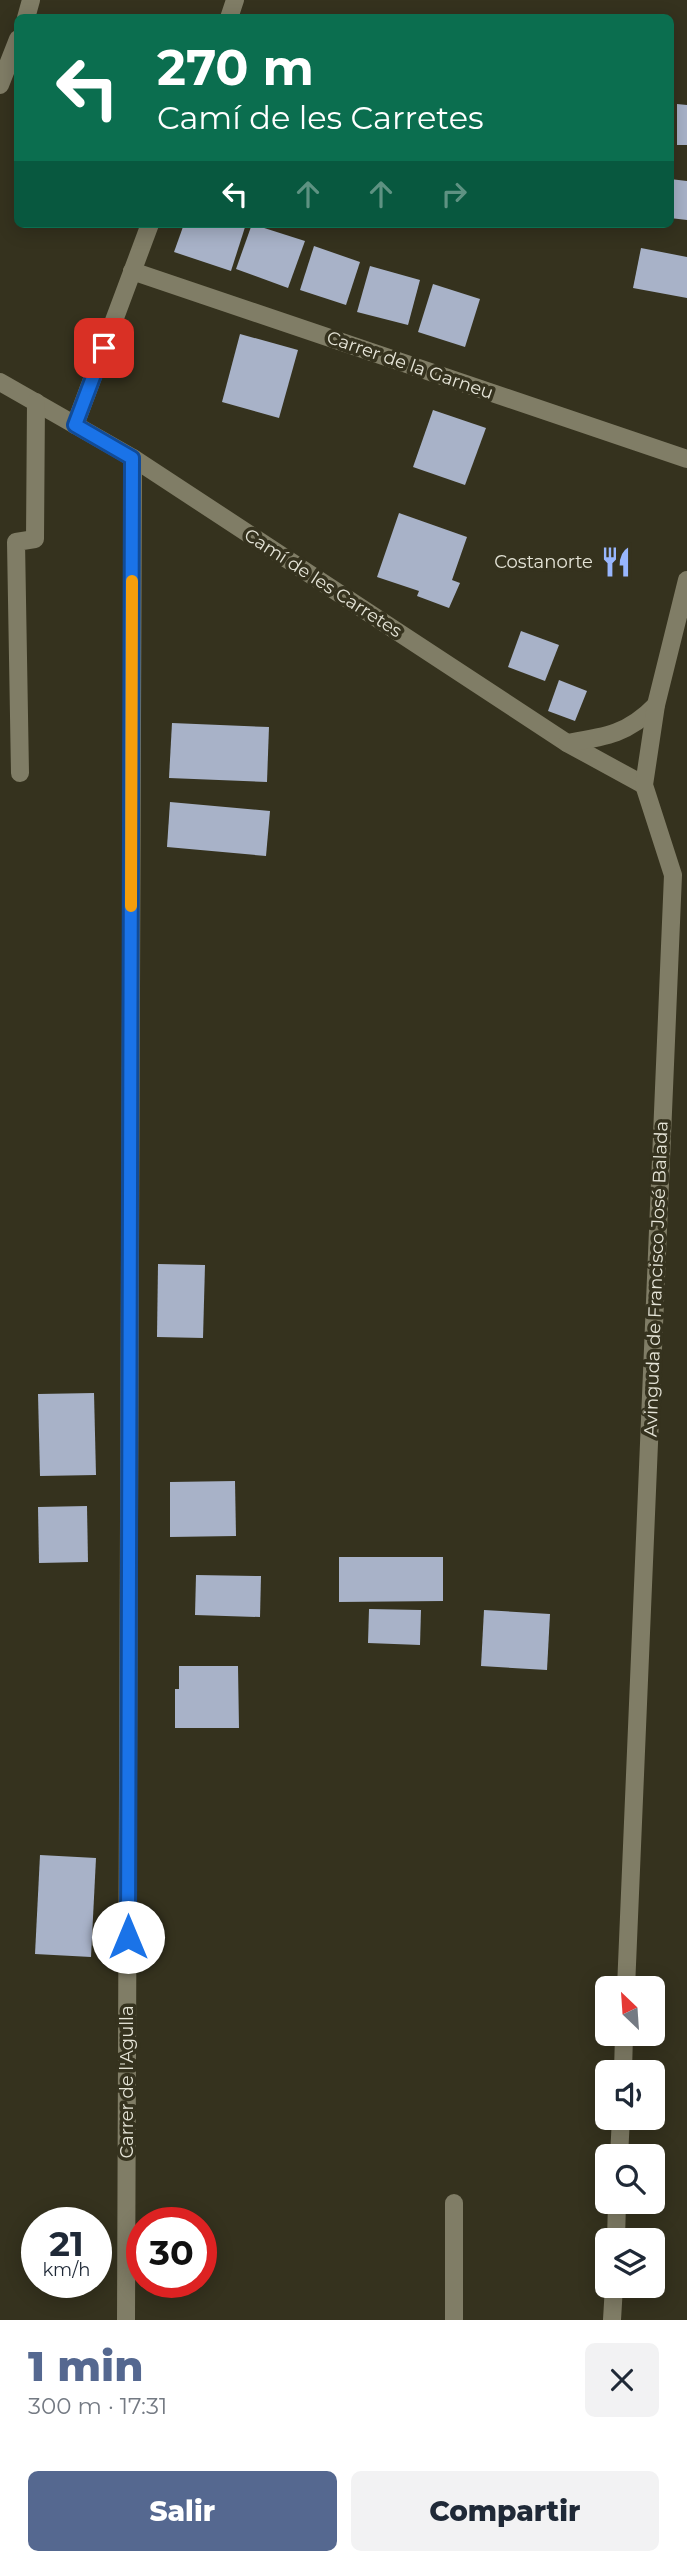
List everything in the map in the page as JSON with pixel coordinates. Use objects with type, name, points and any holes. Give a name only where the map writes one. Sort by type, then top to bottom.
[{"type":"street","points":[[0,85],[14,49]]},
{"type":"street","points":[[75,425],[148,228]]},
{"type":"street","name":"Carrer de la Garneu","points":[[132,271],[687,459]]},
{"type":"street","name":"Camí de les Carretes","points":[[0,382],[132,458],[567,743],[644,785]]},
{"type":"street","points":[[20,773],[16,542],[34,539],[36,402]]},
{"type":"street","name":"Carrer de l'Agulla","points":[[126,2320],[132,458]]},
{"type":"street","name":"Avinguda de Francisco José Balada","points":[[627,1976],[680,878],[644,785],[656,705],[687,580]]},
{"type":"street","points":[[567,743],[618,733],[639,723],[656,705]]},
{"type":"street","points":[[454,2203],[454,2320]]},
{"type":"street","points":[[612,2320],[613,2298]]},
{"type":"building","points":[[677,104],[687,105],[687,145],[677,145]]},
{"type":"building","points":[[674,179],[687,181],[687,220],[674,218]]},
{"type":"building","points":[[183,228],[245,228],[231,271],[174,252]]},
{"type":"building","points":[[251,228],[264,228],[305,241],[288,288],[236,269]]},
{"type":"building","points":[[314,246],[360,262],[346,305],[300,290]]},
{"type":"building","points":[[641,248],[687,257],[687,298],[633,288]]},
{"type":"building","points":[[370,266],[420,280],[408,325],[357,312]]},
{"type":"building","points":[[433,284],[480,299],[465,347],[418,332]]},
{"type":"building","points":[[240,334],[298,350],[279,418],[222,402]]},
{"type":"building","points":[[433,410],[486,428],[465,485],[413,467]]},
{"type":"building","points":[[399,513],[467,537],[452,580],[460,583],[449,608],[417,596],[419,591],[377,577]]},
{"type":"building","points":[[521,631],[559,645],[545,681],[508,667]]},
{"type":"building","points":[[559,680],[587,691],[575,721],[548,711]]},
{"type":"building","points":[[172,723],[269,727],[267,782],[169,778]]},
{"type":"building","points":[[170,802],[270,811],[266,856],[167,847]]},
{"type":"building","points":[[158,1264],[205,1265],[203,1338],[157,1337]]},
{"type":"building","points":[[94,1393],[96,1475],[40,1476],[38,1394]]},
{"type":"building","points":[[235,1481],[236,1536],[170,1537],[170,1482]]},
{"type":"building","points":[[87,1506],[88,1562],[39,1563],[38,1507]]},
{"type":"building","points":[[339,1557],[443,1557],[443,1601],[339,1602]]},
{"type":"building","points":[[196,1575],[261,1576],[260,1617],[195,1615]]},
{"type":"building","points":[[369,1609],[421,1610],[420,1645],[368,1643]]},
{"type":"building","points":[[484,1610],[550,1614],[547,1670],[481,1666]]},
{"type":"building","points":[[179,1666],[238,1666],[239,1728],[175,1728],[175,1689],[179,1689]]},
{"type":"building","points":[[40,1855],[96,1858],[91,1957],[35,1954]]},
{"type":"slow traffic","points":[[131,906],[132,581]]},
{"type":"place","name":"Costanorte","points":[[616,562]]},
{"type":"route","points":[[104,348],[75,425],[132,458],[128,1937]]}]
